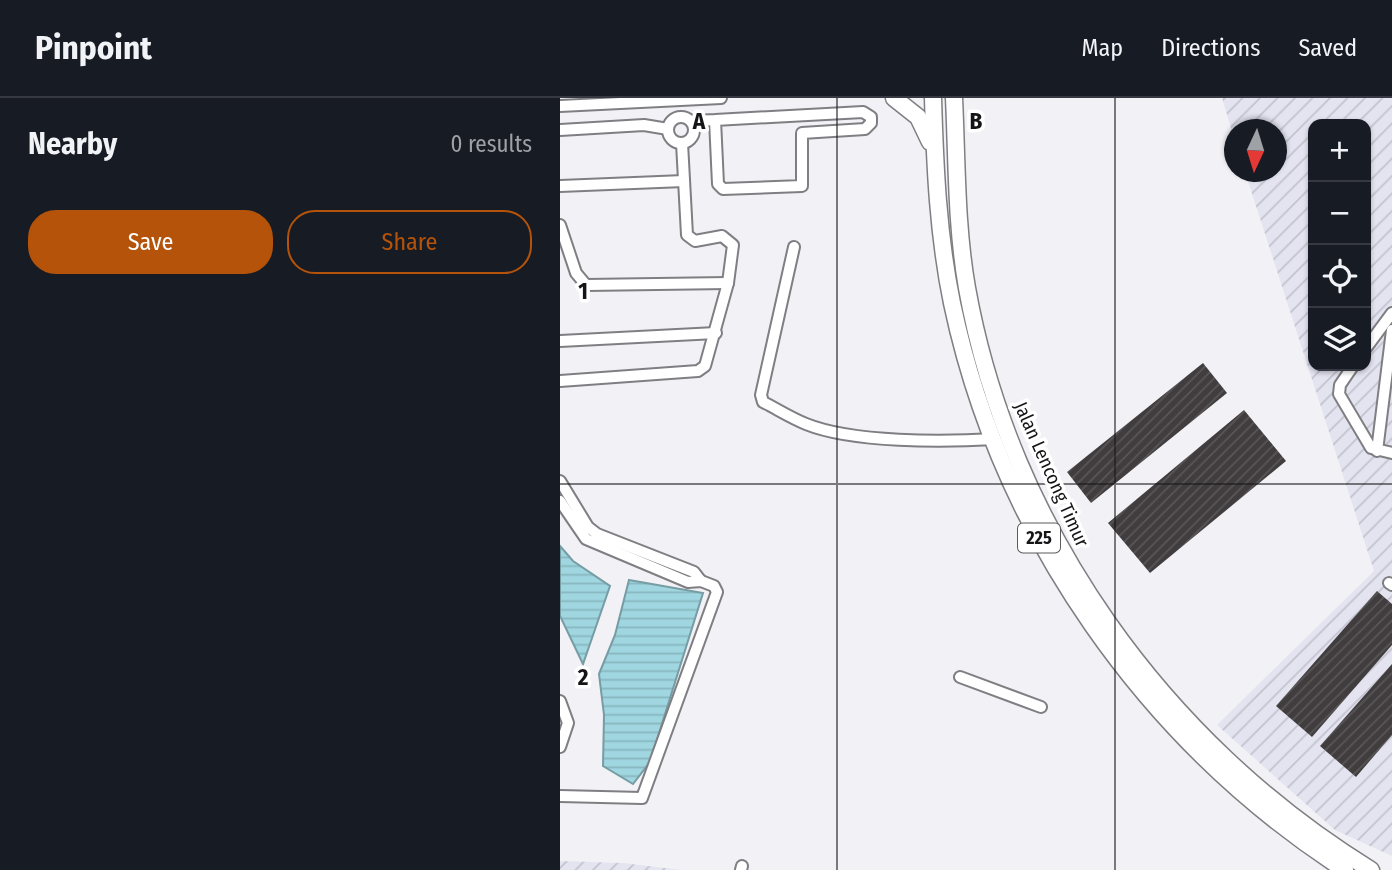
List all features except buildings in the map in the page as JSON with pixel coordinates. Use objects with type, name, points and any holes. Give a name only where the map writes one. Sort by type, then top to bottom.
[{"type":"highway","points":[[894,98],[918,117],[934,155]]},
{"type":"highway","name":"Jalan Lencong Timur","points":[[933,98],[934,155],[952,302],[966,356],[995,439],[1026,514],[1055,566],[1146,697],[1230,783],[1345,870]]},
{"type":"highway","name":"225","points":[[943,98],[950,188],[960,235]]},
{"type":"highway","name":"Jalan Lencong Timur","points":[[954,98],[960,235],[974,319],[1000,411],[1042,513],[1089,594],[1156,686],[1228,762],[1311,831],[1371,870]]},
{"type":"street","points":[[560,106],[721,98]]},
{"type":"street","points":[[560,130],[644,125],[668,129],[684,119],[697,100]]},
{"type":"street","points":[[659,101],[694,129],[692,137],[682,143]]},
{"type":"street","points":[[684,119],[715,120],[863,112],[870,117],[871,123],[865,129],[802,133],[802,186],[723,189],[718,184],[715,120]]},
{"type":"street","points":[[668,129],[671,139],[682,143]]},
{"type":"street","points":[[560,381],[698,371],[705,366],[728,283],[733,246],[722,236],[690,240],[687,235],[682,143]]},
{"type":"street","points":[[560,186],[684,181]]},
{"type":"street","points":[[560,225],[576,273],[586,285],[728,283]]},
{"type":"street","points":[[794,247],[761,395],[762,402],[807,425],[841,433],[943,442],[995,439]]},
{"type":"street","points":[[1371,341],[1392,313]]},
{"type":"street","points":[[1377,451],[1386,423],[1392,330]]},
{"type":"street","points":[[560,341],[716,333]]},
{"type":"street","points":[[1350,371],[1338,392],[1371,448],[1392,453]]},
{"type":"street","points":[[560,481],[588,527],[597,534],[694,572],[701,581]]},
{"type":"street","points":[[560,501],[586,539],[688,582],[701,581],[714,586],[718,592],[644,796],[639,799],[560,796]]},
{"type":"street","points":[[960,677],[1041,707]]},
{"type":"street","points":[[560,702],[568,723],[560,747]]},
{"type":"shaded area","points":[[1222,98],[1392,98],[1392,856],[1335,830],[1217,725],[1374,571],[1309,371],[1371,371],[1371,119],[1308,119],[1308,367],[1248,182],[1287,182],[1287,119],[1228,119]]},
{"type":"shaded area","points":[[560,861],[623,863],[681,870],[560,870]]},
{"type":"water","points":[[560,546],[573,561],[610,586],[583,664],[560,616]]},
{"type":"water","points":[[629,580],[703,593],[650,762],[633,784],[603,766],[604,715],[599,674],[615,635]]}]
